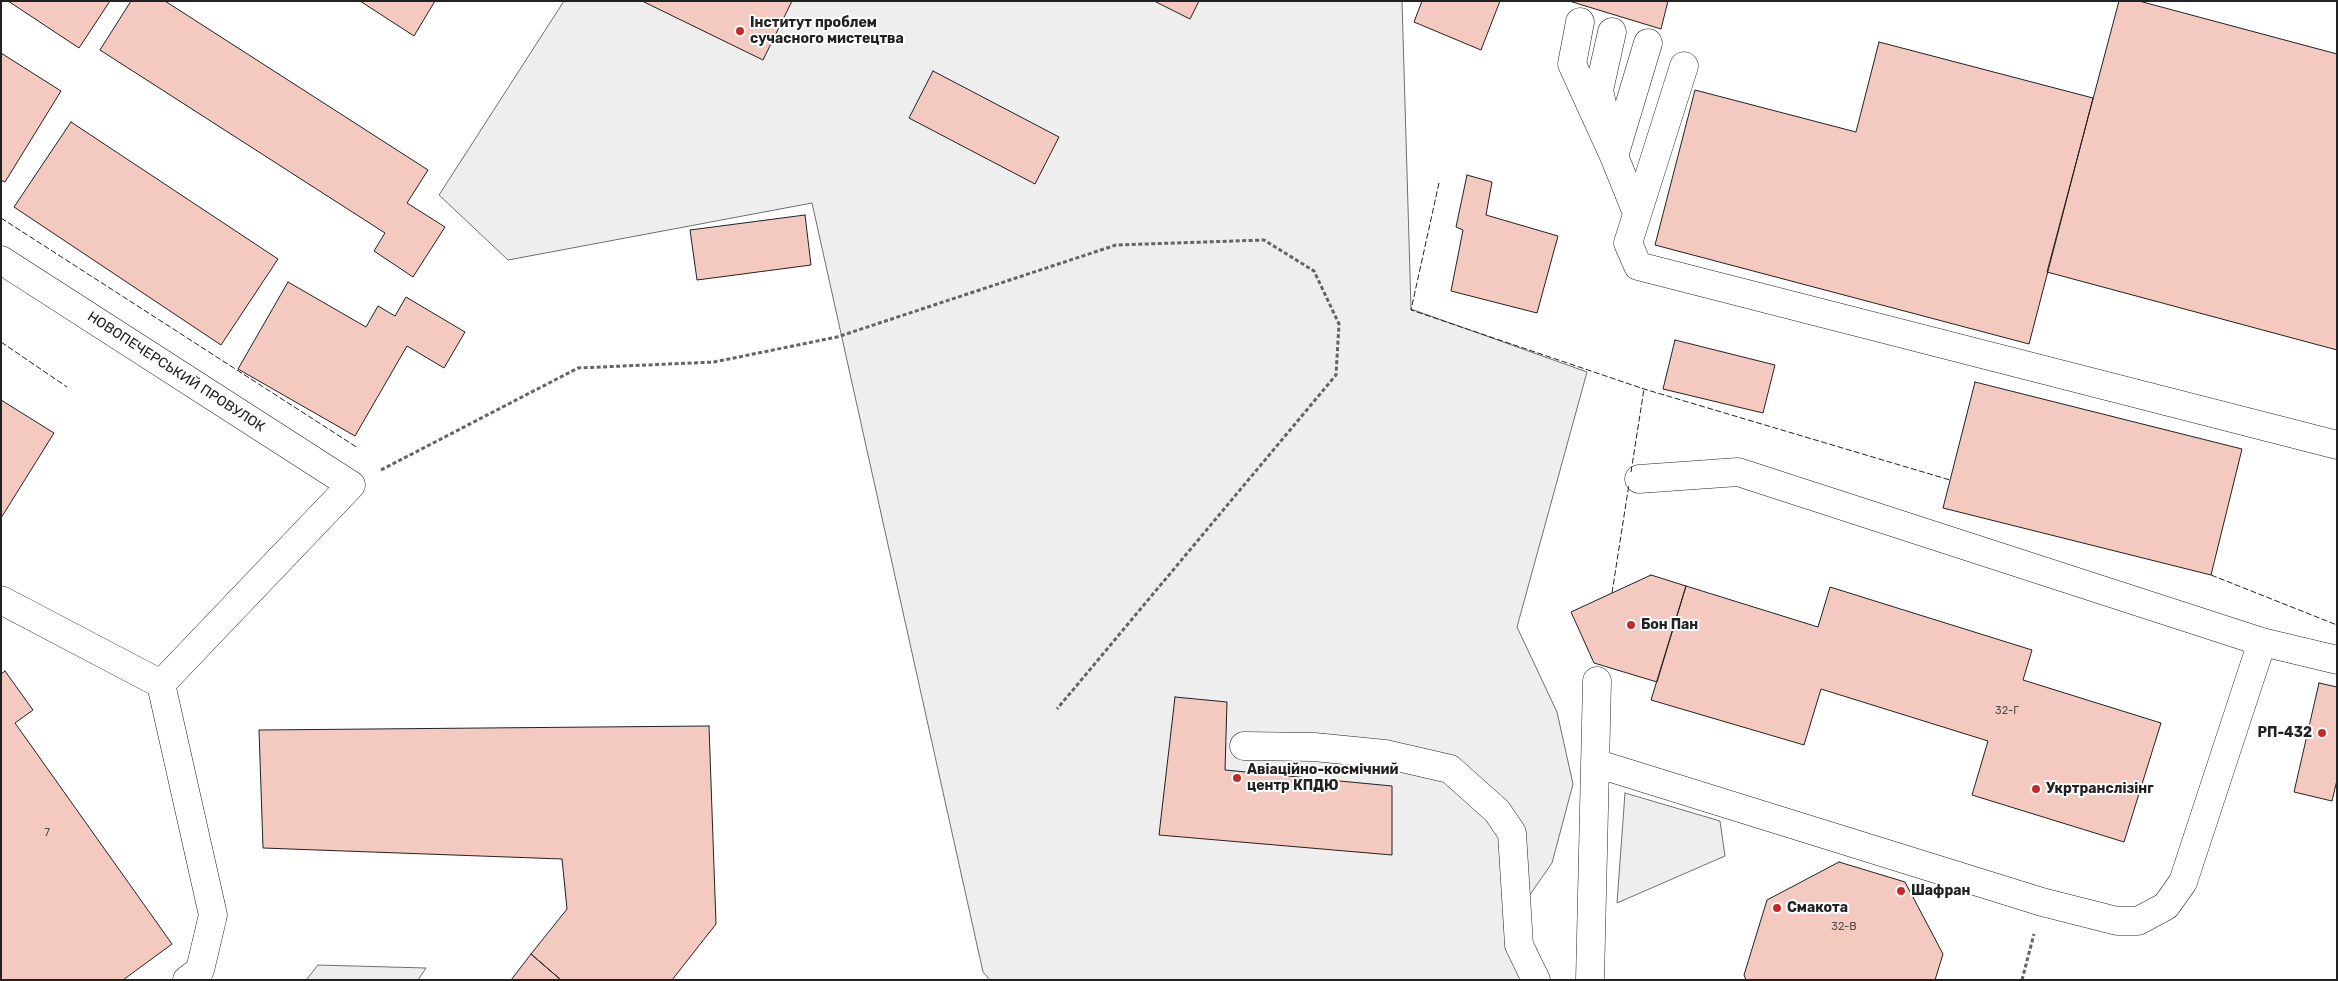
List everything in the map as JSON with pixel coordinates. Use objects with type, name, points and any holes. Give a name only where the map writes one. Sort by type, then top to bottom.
[{"type":"lane","points":[[1580,22],[1572,64],[1614,156],[1637,213]]},
{"type":"lane","points":[[1612,32],[1599,90],[1614,156]]},
{"type":"lane","points":[[1614,156],[1648,43]]},
{"type":"lane","points":[[1684,66],[1628,243],[1638,266],[2337,445]]},
{"type":"lane","name":"НОВОПЕЧЕРСЬКИЙ ПРОВУЛОК","points":[[1,260],[351,485]]},
{"type":"lane","points":[[1639,478],[1738,472],[2262,642],[2337,660]]},
{"type":"lane","points":[[161,684],[351,485]]},
{"type":"lane","points":[[1,600],[161,684],[213,915],[200,970],[187,980]]},
{"type":"lane","points":[[1595,763],[2042,902],[2116,920],[2138,921],[2166,906],[2184,882],[2262,642]]},
{"type":"lane","points":[[1590,980],[1597,681]]},
{"type":"lane","points":[[1244,746],[1314,747],[1385,754],[1450,769],[1496,811],[1512,834],[1520,945],[1536,980]]},
{"type":"path","points":[[351,485],[578,368],[714,362],[837,337],[1116,245],[1264,240],[1314,271],[1340,324],[1336,375],[1057,709]]},
{"type":"path","points":[[2022,980],[2025,970]]},
{"type":"shaded area","points":[[564,1],[1402,1],[1411,309],[1587,372],[1517,627],[1557,712],[1573,784],[1552,863],[1529,896],[1534,980],[990,980],[983,972],[812,203],[508,260],[439,195]]},
{"type":"shaded area","points":[[1625,793],[1720,821],[1725,856],[1617,903]]},
{"type":"shaded area","points":[[318,965],[426,968],[418,980],[306,980]]},
{"type":"building","points":[[8,1],[110,1],[79,48]]},
{"type":"building","points":[[131,1],[165,1],[428,170],[407,203],[445,227],[413,277],[374,251],[385,233],[100,50]]},
{"type":"building","points":[[360,1],[435,1],[414,36]]},
{"type":"building","name":"Інститут проблем сучасного мистецтва","points":[[642,1],[792,1],[763,60]]},
{"type":"building","points":[[1154,1],[1199,1],[1190,19]]},
{"type":"building","points":[[1422,1],[1500,1],[1481,50],[1414,22]]},
{"type":"building","points":[[1569,1],[1668,1],[1661,29]]},
{"type":"building","points":[[2119,1],[2139,1],[2337,54],[2337,350],[2047,272]]},
{"type":"building","points":[[1879,42],[2093,98],[2029,344],[1655,245],[1695,90],[1856,132]]},
{"type":"building","points":[[1,53],[61,91],[5,182],[1,180]]},
{"type":"building","points":[[933,71],[1059,137],[1035,184],[909,118]]},
{"type":"building","points":[[71,122],[278,259],[221,345],[14,207]]},
{"type":"building","points":[[1467,175],[1492,182],[1486,215],[1558,236],[1537,313],[1451,291],[1463,230],[1456,227]]},
{"type":"building","points":[[805,215],[811,265],[697,280],[690,230]]},
{"type":"building","points":[[288,282],[366,327],[378,306],[395,316],[406,297],[465,332],[444,368],[407,346],[355,436],[238,369]]},
{"type":"building","points":[[1675,340],[1775,365],[1763,413],[1663,389]]},
{"type":"building","points":[[1975,382],[2242,449],[2211,575],[1943,508]]},
{"type":"building","points":[[1,400],[54,433],[1,518]]},
{"type":"building","points":[[1651,575],[1686,586],[1657,682],[1594,663],[1571,612]]},
{"type":"building","points":[[1686,586],[1818,627],[1830,587],[2032,650],[2023,680],[2161,723],[2124,842],[1972,795],[1988,741],[1821,689],[1804,745],[1651,700]]},
{"type":"building","points":[[5,671],[33,710],[15,723],[172,944],[123,980],[1,980],[1,674]]},
{"type":"building","name":"РП-432","points":[[2319,683],[2337,687],[2337,780],[2332,801],[2294,792]]},
{"type":"building","name":"Авіаційно-космічний центр КПДЮ","points":[[1175,697],[1227,702],[1225,770],[1392,786],[1392,855],[1159,835]]},
{"type":"building","points":[[709,726],[716,924],[672,980],[561,980],[531,954],[567,909],[562,859],[263,848],[259,730]]},
{"type":"building","points":[[1839,862],[1905,882],[1943,954],[1935,980],[1746,980],[1744,975],[1767,900]]},
{"type":"building","points":[[531,954],[561,980],[511,980]]},
{"type":"fence","points":[[1439,183],[1411,310],[1644,389],[1950,480]]},
{"type":"fence","points":[[1,218],[358,448]]},
{"type":"fence","points":[[1,342],[67,387]]},
{"type":"fence","points":[[1631,472],[1644,389]]},
{"type":"fence","points":[[1612,593],[1629,484]]},
{"type":"fence","points":[[2211,575],[2337,625]]},
{"type":"place","name":"Інститут проблем сучасного мистецтва","points":[[740,31]]},
{"type":"place","name":"Бон Пан","points":[[1631,625]]},
{"type":"place","name":"РП-432","points":[[2322,733]]},
{"type":"place","name":"Авіаційно-космічний центр КПДЮ","points":[[1237,778]]},
{"type":"place","name":"Укртранслізінг","points":[[2036,789]]},
{"type":"place","name":"Шафран","points":[[1901,891]]},
{"type":"place","name":"Смакота","points":[[1777,908]]}]
